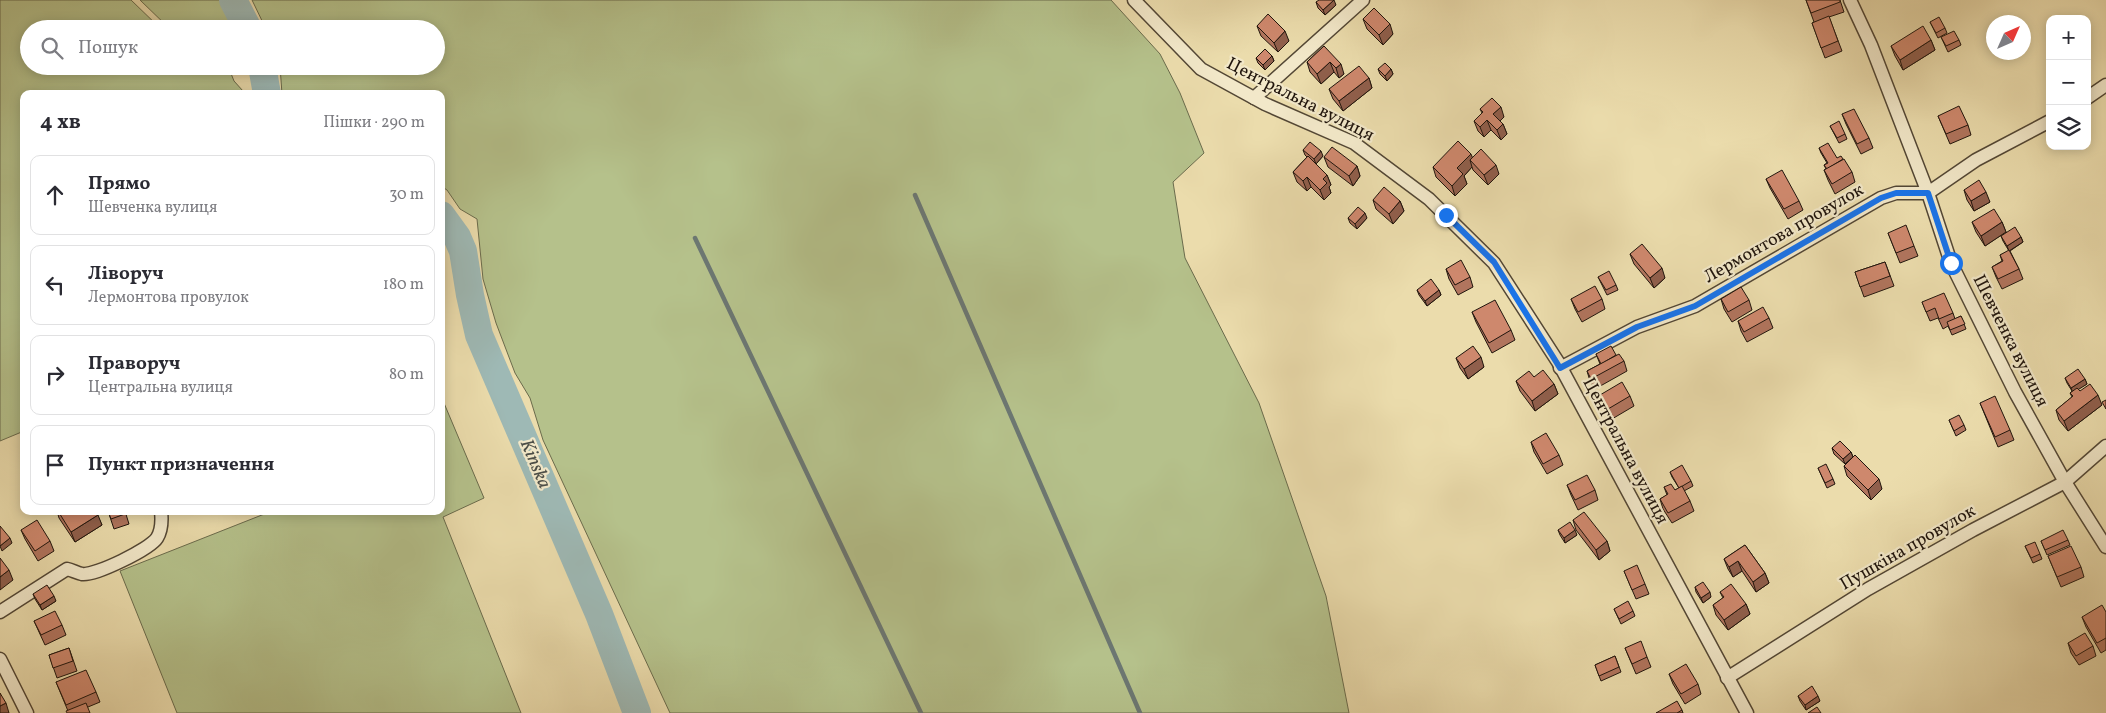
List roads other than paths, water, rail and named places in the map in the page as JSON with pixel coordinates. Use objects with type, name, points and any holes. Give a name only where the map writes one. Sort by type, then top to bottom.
[{"type":"street","name":"Центральна вулиця","points":[[1134,0],[1201,69],[1254,98],[1354,143],[1430,199],[1494,262],[1560,368],[1746,713]]},
{"type":"street","points":[[1254,98],[1363,0]]},
{"type":"street","name":"Шевченка вулиця","points":[[1850,0],[1871,45],[1928,193],[1951,263],[2015,392],[2065,482],[2106,547]]},
{"type":"street","points":[[2091,95],[2106,85]]},
{"type":"street","points":[[1928,193],[1976,160],[2046,123]]},
{"type":"street","name":"Лермонтова провулок","points":[[1560,368],[1637,327],[1695,306],[1881,198],[1896,193],[1928,193]]},
{"type":"street","name":"Пушкіна провулок","points":[[1727,678],[1868,589],[1972,530],[2065,482],[2106,446]]},
{"type":"street","points":[[0,612],[67,568],[82,574],[89,573],[103,569],[149,547],[158,537],[162,524],[161,515]]},
{"type":"street","points":[[0,659],[27,713]]},
{"type":"waterway","name":"Kinska","points":[[233,0],[243,20]]},
{"type":"waterway","name":"Kinska","points":[[264,75],[266,90]]},
{"type":"waterway","points":[[915,195],[1140,713]]},
{"type":"waterway","name":"Kinska","points":[[445,220],[457,237],[463,251],[479,335],[599,614],[637,713]]},
{"type":"waterway","points":[[695,238],[921,713]]}]
